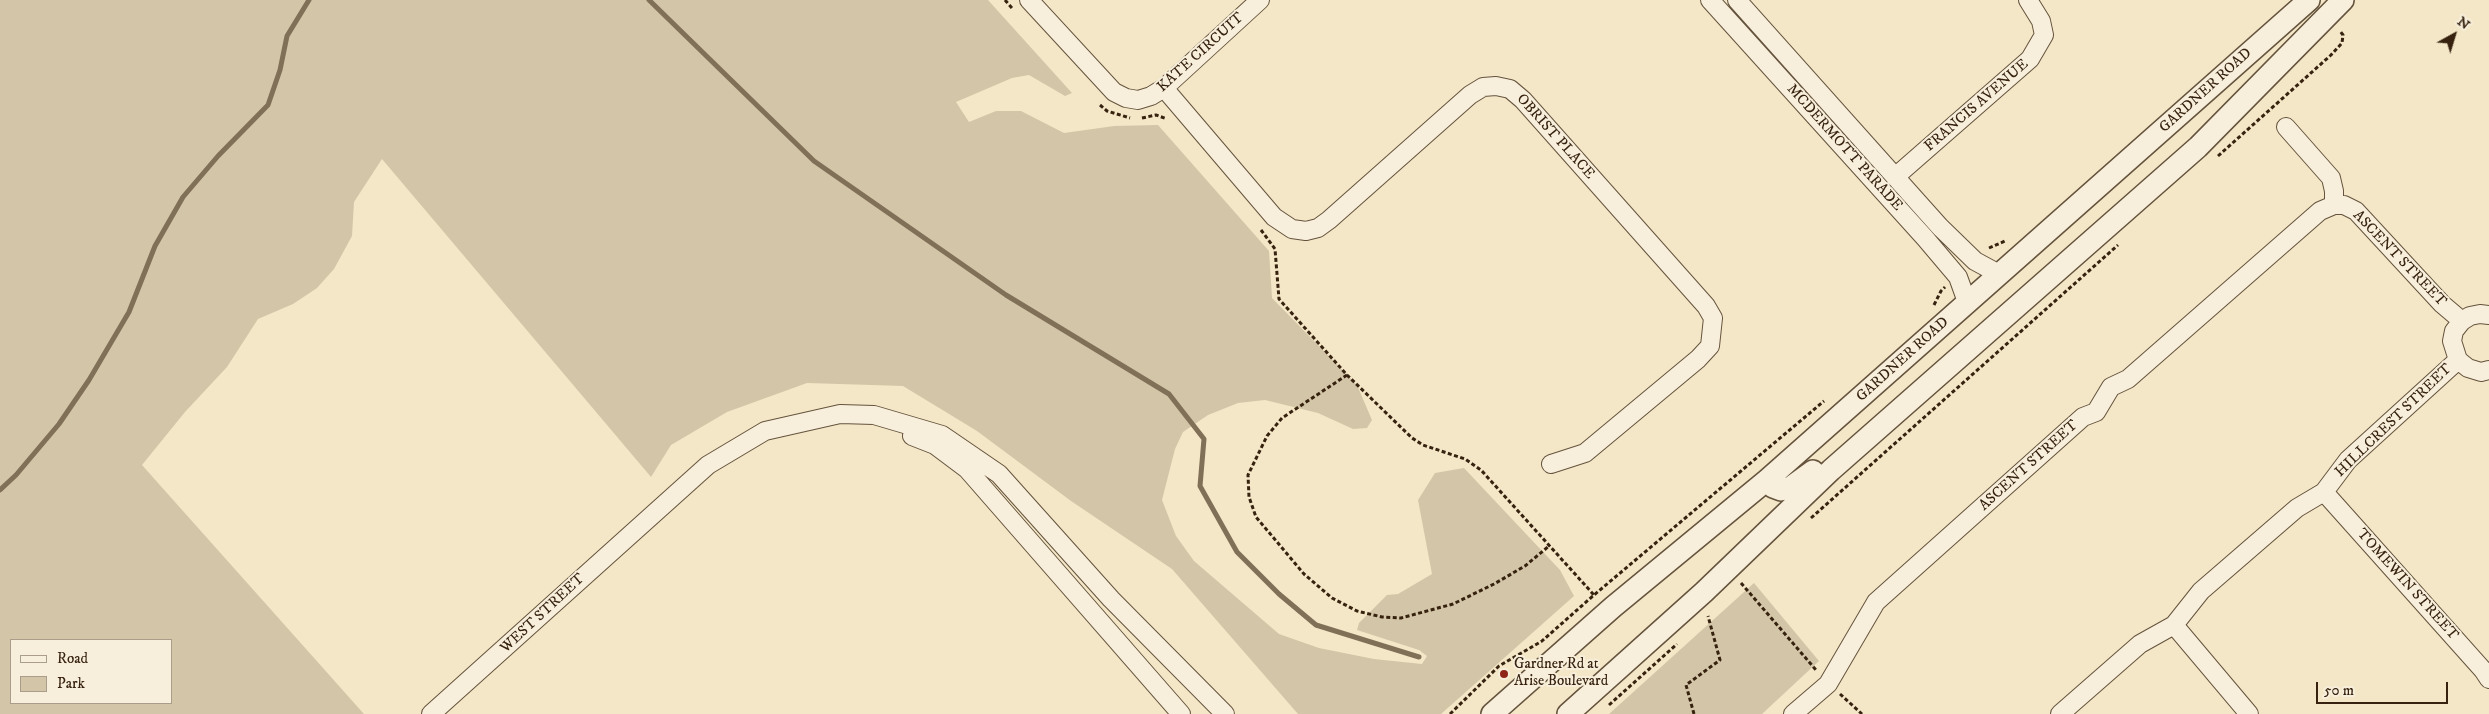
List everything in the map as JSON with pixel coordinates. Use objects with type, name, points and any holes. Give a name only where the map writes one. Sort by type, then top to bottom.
[{"type":"street","name":"KATE CIRCUIT","points":[[1030,0],[1114,92],[1126,98],[1138,100],[1151,96],[1164,88],[1260,0]]},
{"type":"street","name":"MCDERMOTT PARADE","points":[[1710,0],[1958,277],[1967,302]]},
{"type":"street","name":"MCDERMOTT PARADE","points":[[1736,0],[1940,227],[1975,261],[1999,274]]},
{"type":"street","name":"FRANCIS AVENUE","points":[[1895,177],[2030,59],[2044,35],[2041,21],[2028,0]]},
{"type":"street","name":"GARDNER ROAD","points":[[1492,714],[1612,607],[1767,480],[2309,0]]},
{"type":"street","name":"GARDNER ROAD","points":[[1568,714],[1704,592],[1831,470],[2198,147],[2336,7]]},
{"type":"street","name":"OBRIST PLACE","points":[[1164,88],[1274,218],[1292,230],[1306,231],[1318,228],[1470,95],[1483,87],[1510,89],[1523,100],[1706,306],[1713,318],[1710,346],[1698,359],[1585,453],[1551,464]]},
{"type":"street","name":"ASCENT STREET","points":[[2286,127],[2331,178],[2334,191],[2334,205]]},
{"type":"street","name":"ASCENT STREET","points":[[1793,714],[1828,684],[1876,602],[2083,417],[2096,412],[2111,387],[2128,379],[2320,211],[2334,205],[2344,205],[2356,211],[2442,304],[2462,321]]},
{"type":"street","points":[[2489,316],[2480,314],[2470,316],[2462,321],[2454,331],[2452,341],[2453,351],[2458,360],[2468,368],[2481,372],[2489,370]]},
{"type":"street","name":"HILLCREST STREET","points":[[2060,714],[2140,644],[2174,625],[2201,591],[2297,508],[2324,492],[2348,460],[2458,360]]},
{"type":"street","points":[[840,414],[874,415],[942,435],[999,474],[1111,599],[1225,714]]},
{"type":"street","points":[[840,414],[887,426],[935,446],[967,469],[1181,714]]},
{"type":"street","name":"WEST STREET","points":[[431,714],[708,465],[765,431],[840,414]]},
{"type":"street","points":[[1767,480],[1773,488],[1781,490],[1790,487],[1814,470],[1831,470]]},
{"type":"street","name":"TOMEWIN STREET","points":[[2324,492],[2483,670],[2489,680]]},
{"type":"street","points":[[1094,614],[1111,599]]},
{"type":"street","points":[[2174,625],[2249,714]]},
{"type":"path","points":[[2212,162],[2342,44],[2343,35],[2336,7]]},
{"type":"path","points":[[1274,218],[1260,230],[1275,249],[1279,300],[1347,375],[1412,438],[1423,445],[1465,459],[1481,470],[1594,595]]},
{"type":"path","points":[[1975,261],[1990,247],[2003,243],[2010,236]]},
{"type":"path","points":[[1805,524],[2119,244]]},
{"type":"path","points":[[1928,310],[1936,304],[1941,291],[1958,277]]},
{"type":"path","points":[[1347,375],[1282,418],[1267,436],[1248,476],[1249,498],[1256,517],[1304,574],[1332,598],[1357,611],[1382,617],[1401,618],[1453,604],[1525,566],[1549,546]]},
{"type":"path","points":[[1450,714],[1499,666],[1542,641],[1825,400]]},
{"type":"path","points":[[1735,590],[1748,576]]},
{"type":"path","points":[[1741,583],[1828,684],[1862,714]]},
{"type":"path","points":[[1701,622],[1715,609]]},
{"type":"path","points":[[1694,714],[1686,685],[1720,660],[1708,616]]},
{"type":"path","points":[[1605,709],[1680,642]]},
{"type":"green space","points":[[0,0],[988,0],[1072,93],[1065,96],[1029,75],[1012,78],[956,102],[969,122],[996,111],[1021,111],[1064,133],[1114,126],[1158,125],[1269,251],[1272,298],[1357,385],[1372,420],[1367,428],[1353,429],[1318,413],[1265,400],[1238,403],[1208,415],[1183,432],[1175,449],[1162,500],[1176,536],[1194,561],[1279,634],[1319,648],[1374,659],[1422,664],[1427,656],[1419,650],[1357,630],[1359,623],[1387,595],[1398,594],[1432,574],[1418,500],[1435,473],[1464,468],[1560,570],[1574,596],[1441,714],[1298,714],[1172,569],[1071,501],[977,431],[903,386],[807,383],[727,412],[671,445],[651,477],[382,159],[354,202],[352,236],[334,269],[317,288],[293,304],[258,319],[227,367],[185,412],[142,465],[364,714],[0,714]]},
{"type":"green space","points":[[1754,583],[1819,661],[1762,714],[1609,714]]},
{"type":"waterway","points":[[0,490],[16,475],[59,424],[89,380],[129,312],[155,246],[183,197],[218,156],[268,105],[280,70],[287,36],[309,0]]},
{"type":"waterway","points":[[649,0],[814,161],[1006,295],[1169,394],[1204,439],[1200,486],[1237,552],[1279,594],[1316,625],[1419,657]]},
{"type":"place","name":"Gardner Rd at Arise Boulevard","points":[[1504,674]]}]
